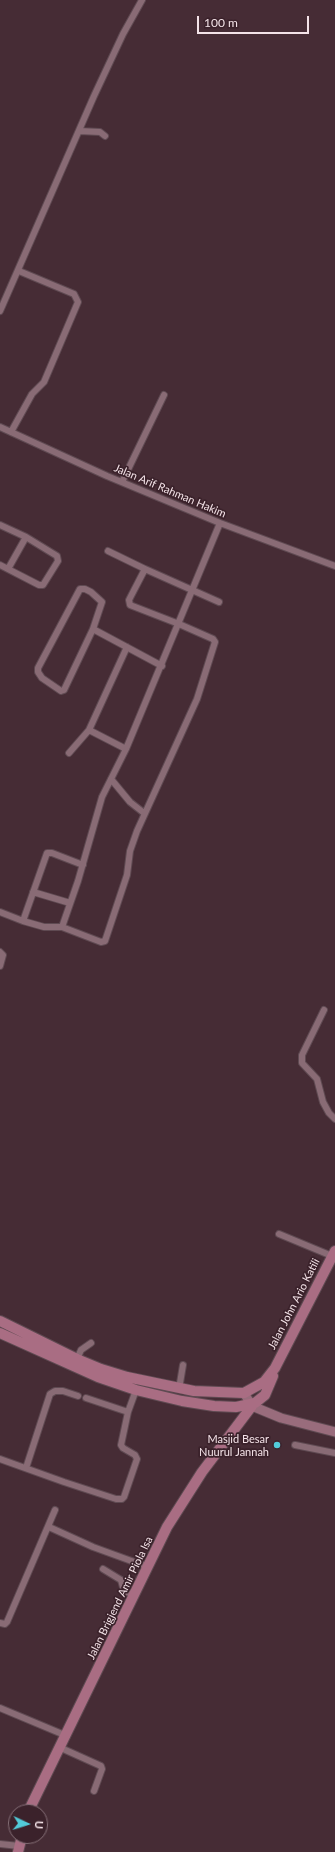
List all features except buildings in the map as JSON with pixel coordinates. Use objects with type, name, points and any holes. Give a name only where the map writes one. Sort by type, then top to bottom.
[{"type":"main road","name":"Jalan John Ario Katili","points":[[244,1394],[262,1384],[275,1368],[334,1253]]},
{"type":"main road","points":[[0,1321],[77,1359],[101,1369],[127,1377],[204,1393],[244,1394]]},
{"type":"main road","points":[[0,1333],[76,1369],[136,1390],[182,1401],[214,1406],[236,1407],[251,1405]]},
{"type":"main road","name":"Jalan John Ario Katili","points":[[251,1405],[265,1395],[272,1380],[275,1368]]},
{"type":"main road","name":"Jalan Brigjend Amir Piola Isa","points":[[32,1804],[67,1736],[167,1527],[194,1484],[251,1405]]},
{"type":"street","points":[[0,311],[19,271],[43,211],[123,34],[142,0]]},
{"type":"street","points":[[79,131],[100,132],[105,136]]},
{"type":"street","points":[[11,432],[32,394],[44,382],[78,302],[74,294],[19,271]]},
{"type":"street","points":[[122,482],[164,395]]},
{"type":"street","name":"Jalan Arif Rahman Hakim","points":[[0,426],[122,482],[220,523],[335,566]]},
{"type":"street","points":[[62,927],[83,865],[102,797],[126,749],[162,666],[220,523]]},
{"type":"street","points":[[0,525],[26,537],[55,554],[58,561],[42,585],[0,565]]},
{"type":"street","points":[[8,569],[26,537]]},
{"type":"street","points":[[108,551],[145,570],[219,602]]},
{"type":"street","points":[[0,912],[44,927],[62,927],[101,942],[105,941],[128,875],[130,851],[144,813],[157,788],[197,699],[216,644],[213,639],[179,624],[133,607],[129,603],[131,596],[145,570]]},
{"type":"street","points":[[80,589],[85,589],[91,592],[102,602],[93,629],[64,690],[61,690],[42,678],[38,672],[38,668],[80,589]]},
{"type":"street","points":[[93,629],[162,666]]},
{"type":"street","points":[[69,753],[89,730],[127,647]]},
{"type":"street","points":[[89,730],[126,749]]},
{"type":"street","points":[[111,780],[130,802],[144,813]]},
{"type":"street","points":[[23,920],[47,853],[52,853],[83,865]]},
{"type":"street","points":[[33,892],[70,903]]},
{"type":"street","points":[[0,952],[3,955],[0,966]]},
{"type":"street","points":[[324,1010],[302,1055],[302,1063],[317,1079],[323,1102],[335,1119]]},
{"type":"street","points":[[279,1234],[334,1253]]},
{"type":"street","points":[[77,1359],[81,1350],[91,1343]]},
{"type":"street","points":[[179,1389],[183,1365]]},
{"type":"street","points":[[0,1459],[116,1499],[124,1497],[137,1458],[135,1454],[123,1448],[121,1445],[128,1412],[136,1390]]},
{"type":"street","points":[[26,1468],[50,1394],[55,1391],[63,1391],[78,1396]]},
{"type":"street","points":[[244,1394],[251,1405],[280,1418],[335,1432]]},
{"type":"street","points":[[86,1398],[128,1412]]},
{"type":"street","points":[[295,1445],[335,1453]]},
{"type":"street","points":[[0,1623],[5,1624],[7,1622],[56,1510]]},
{"type":"street","points":[[49,1527],[93,1547],[148,1567]]},
{"type":"street","points":[[103,1569],[121,1580],[124,1591],[134,1595]]},
{"type":"street","points":[[0,1708],[67,1736]]},
{"type":"street","points":[[61,1748],[101,1766],[102,1769],[94,1791]]},
{"type":"place","name":"Masjid Besar Nuurul Jannah","points":[[277,1445]]}]
